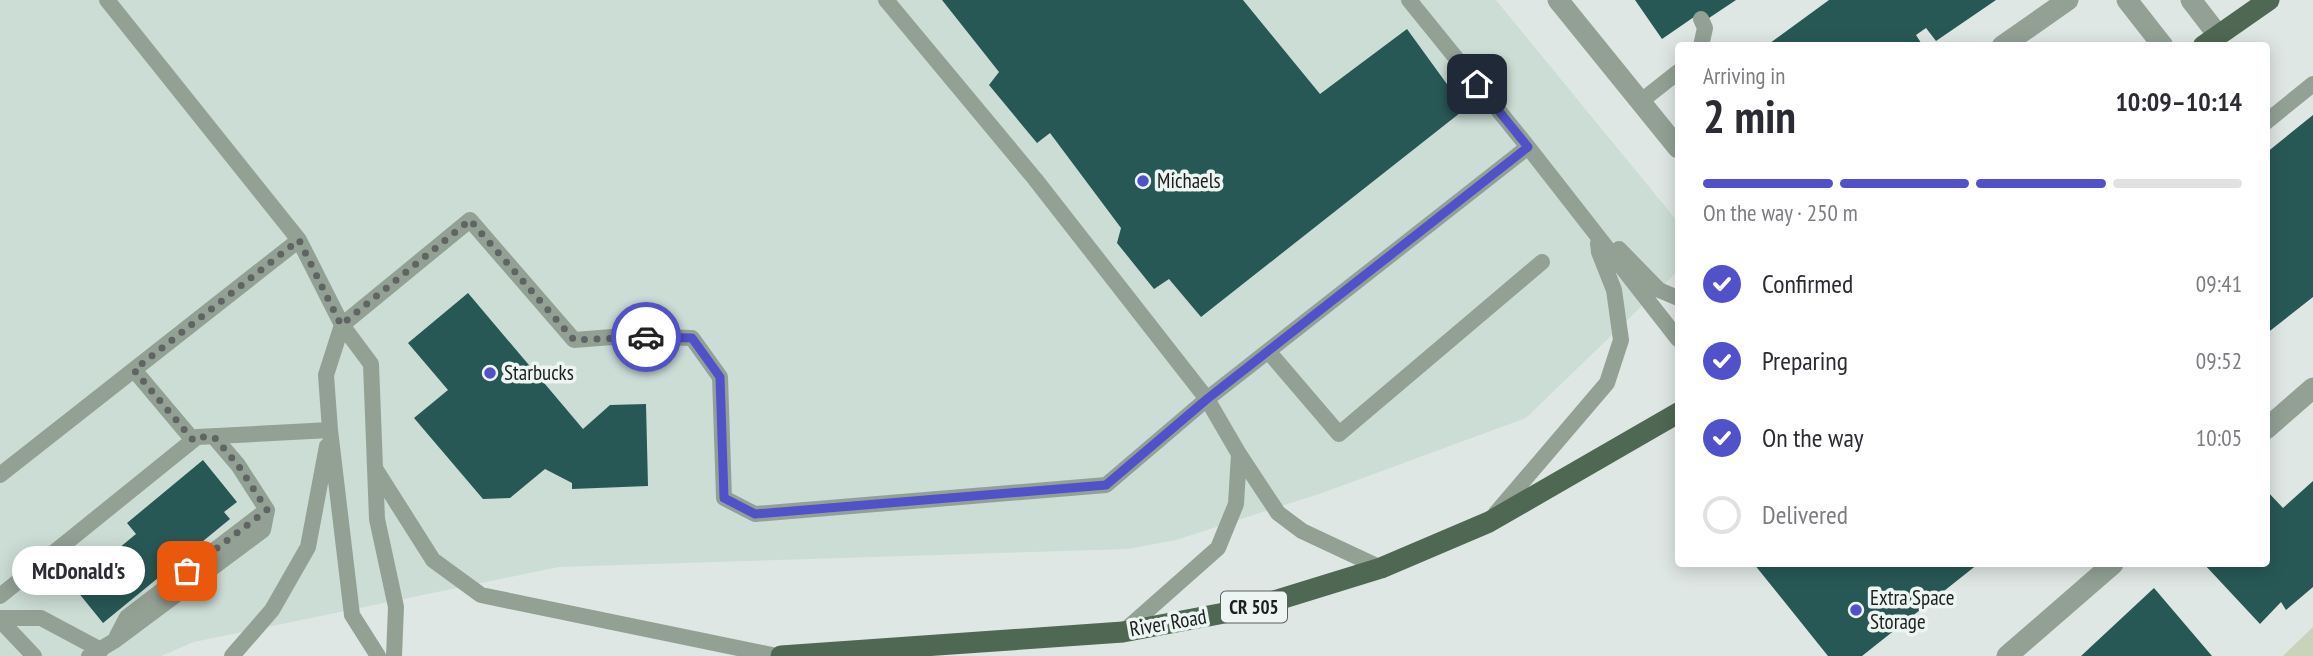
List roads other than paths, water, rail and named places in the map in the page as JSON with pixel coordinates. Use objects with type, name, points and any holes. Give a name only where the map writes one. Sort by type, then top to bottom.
[{"type":"main road","points":[[2210,40],[2269,0]]},
{"type":"main road","name":"River Road","points":[[779,656],[1123,632],[1251,608],[1381,568],[1489,522],[1675,416]]},
{"type":"street","points":[[1558,0],[1675,144]]},
{"type":"street","points":[[2008,42],[2068,0]]},
{"type":"street","points":[[2127,0],[2159,42]]},
{"type":"street","points":[[2190,0],[2210,40]]},
{"type":"street","points":[[2270,426],[2313,388]]},
{"type":"street","points":[[2007,656],[2110,567]]},
{"type":"lane","points":[[107,0],[299,240],[341,325],[370,364],[377,519],[396,607],[394,656]]},
{"type":"lane","points":[[886,0],[1035,179],[1207,399],[1278,513],[1301,531],[1381,568]]},
{"type":"lane","points":[[1409,0],[1675,336]]},
{"type":"lane","points":[[1700,19],[1705,29],[1701,42]]},
{"type":"lane","points":[[1640,102],[1675,74]]},
{"type":"lane","points":[[2270,119],[2313,84]]},
{"type":"lane","points":[[379,656],[352,615],[326,375],[341,325],[470,220],[574,340],[625,336],[692,338],[720,377],[724,498],[755,514],[1106,485],[1207,399],[1528,147]]},
{"type":"lane","points":[[1598,237],[1618,249],[1659,290],[1675,297]]},
{"type":"lane","points":[[1489,522],[1607,383],[1620,340],[1614,290],[1599,252],[1598,237]]},
{"type":"lane","points":[[0,475],[299,240]]},
{"type":"lane","points":[[1268,351],[1339,434],[1542,262]]},
{"type":"lane","points":[[134,370],[193,440]]},
{"type":"lane","points":[[0,596],[197,437],[330,430]]},
{"type":"lane","points":[[232,656],[272,610],[308,547],[330,430]]},
{"type":"lane","points":[[0,619],[41,618],[102,649],[263,530],[267,510],[238,465],[214,437]]},
{"type":"lane","points":[[1123,632],[1218,548],[1236,505],[1239,454]]},
{"type":"lane","points":[[376,470],[433,561],[481,595],[779,656]]},
{"type":"lane","points":[[0,619],[34,656]]},
{"type":"place","name":"Michaels","points":[[1143,181]]},
{"type":"place","name":"Starbucks","points":[[490,373]]},
{"type":"place","name":"McDonald's","points":[[187,571]]},
{"type":"place","name":"Extra Space Storage","points":[[1856,610]]}]
